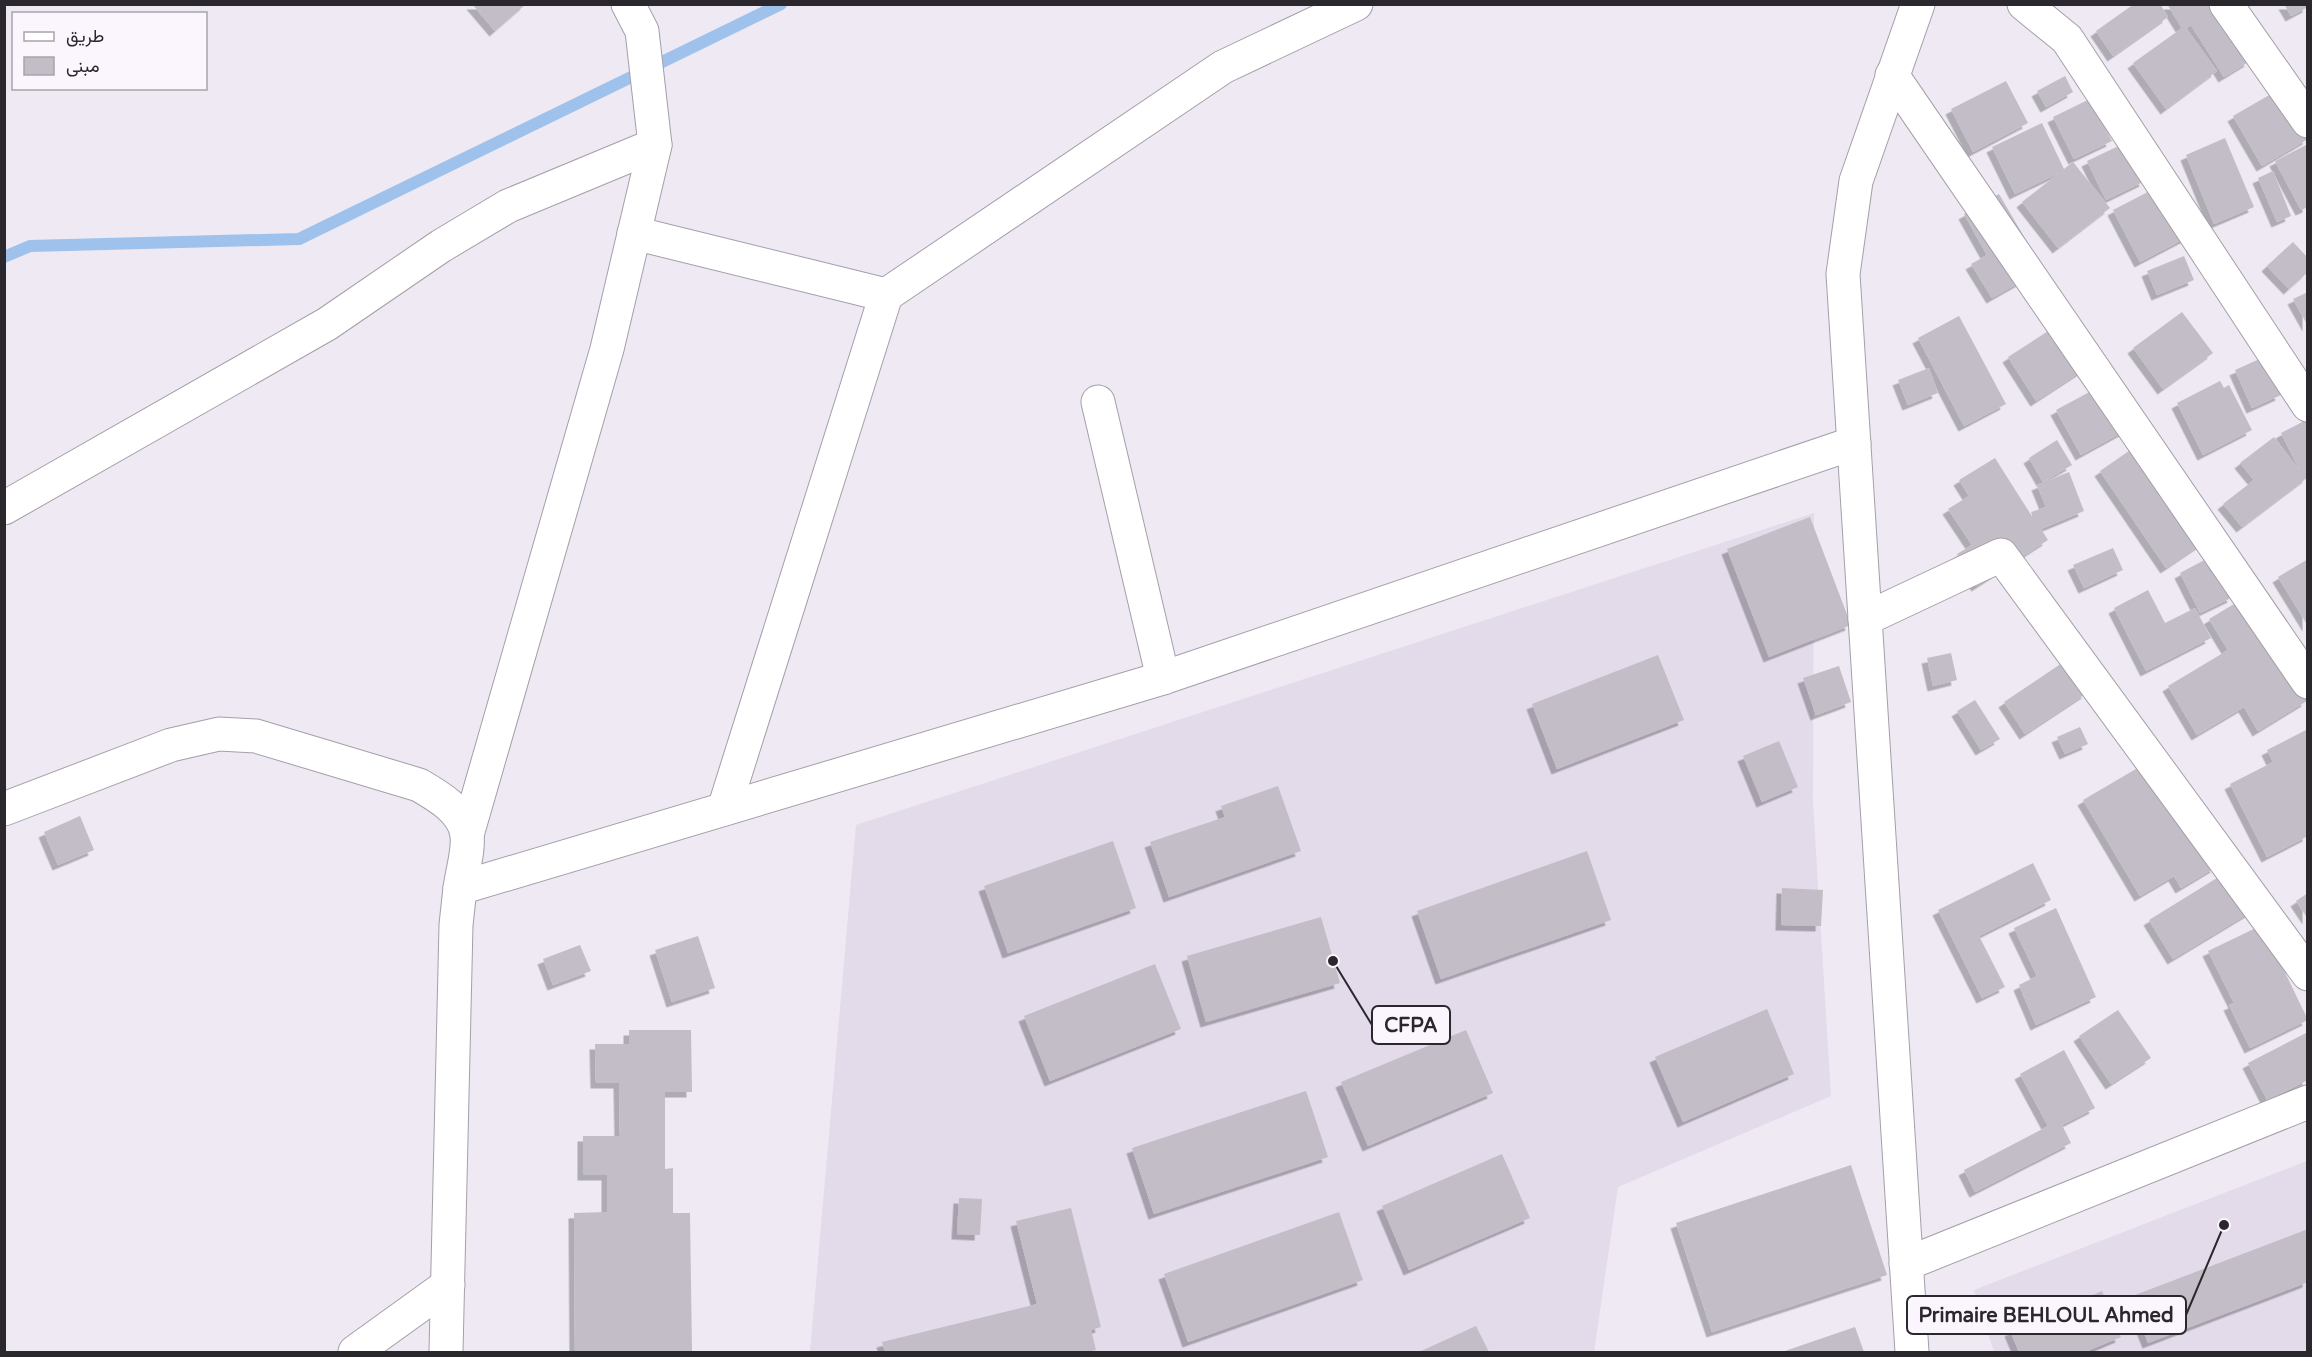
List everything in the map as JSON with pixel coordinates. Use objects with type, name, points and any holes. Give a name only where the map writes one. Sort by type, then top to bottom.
[{"type":"street","points":[[446,1353],[456,925],[467,835],[604,361],[655,145],[642,31],[628,4]]},
{"type":"street","points":[[724,809],[886,295],[1223,67],[1356,4]]},
{"type":"street","points":[[1912,1353],[1843,274],[1856,180],[1918,4]]},
{"type":"street","points":[[2024,4],[2067,39],[2307,405]]},
{"type":"street","points":[[2226,4],[2307,121]]},
{"type":"street","points":[[1892,75],[2307,682]]},
{"type":"street","points":[[4,508],[327,324],[441,246],[508,206],[655,145]]},
{"type":"street","points":[[634,233],[886,295]]},
{"type":"street","points":[[1098,402],[1163,678]]},
{"type":"street","points":[[460,888],[1163,678],[1854,443]]},
{"type":"street","points":[[1865,619],[2001,555],[2307,975]]},
{"type":"street","points":[[4,809],[171,745],[219,734],[256,736],[419,785],[438,796],[456,812],[467,835]]},
{"type":"street","points":[[1906,1264],[2307,1102]]},
{"type":"street","points":[[355,1353],[448,1285]]},
{"type":"shaded area","points":[[1814,513],[1813,803],[1831,1096],[1618,1187],[1594,1352],[810,1352],[856,825]]},
{"type":"shaded area","points":[[2307,1161],[2307,1352],[1994,1352],[1974,1290]]},
{"type":"building","points":[[472,4],[526,4],[495,31]]},
{"type":"building","points":[[2134,4],[2160,4],[2168,17],[2113,56],[2096,31]]},
{"type":"building","points":[[2167,4],[2215,4],[2250,61],[2224,77],[2191,25],[2186,28],[2217,71],[2166,109],[2133,63],[2182,28]]},
{"type":"building","points":[[2284,4],[2308,4],[2308,7],[2291,16]]},
{"type":"building","points":[[2065,76],[2073,92],[2046,107],[2037,91]]},
{"type":"building","points":[[2006,81],[2028,123],[1973,152],[1951,109]]},
{"type":"building","points":[[2290,83],[2308,112],[2308,139],[2262,166],[2233,116]]},
{"type":"building","points":[[2090,99],[2112,141],[2074,159],[2053,117]]},
{"type":"building","points":[[2042,123],[2064,169],[2073,162],[2110,208],[2058,248],[2022,202],[2059,173],[2015,194],[1992,147]]},
{"type":"building","points":[[2225,138],[2254,207],[2214,224],[2186,155]]},
{"type":"building","points":[[2127,142],[2145,181],[2106,200],[2087,161]]},
{"type":"building","points":[[2308,144],[2308,207],[2301,210],[2275,161]]},
{"type":"building","points":[[2273,171],[2291,216],[2277,222],[2258,178]]},
{"type":"building","points":[[2173,179],[2199,231],[2140,262],[2113,210]]},
{"type":"building","points":[[1999,194],[2043,269],[1992,298],[1971,264],[1987,255],[1964,214]]},
{"type":"building","points":[[2293,242],[2308,258],[2308,272],[2289,289],[2267,266]]},
{"type":"building","points":[[2184,256],[2194,280],[2157,295],[2147,271]]},
{"type":"building","points":[[2308,292],[2308,326],[2293,299]]},
{"type":"building","points":[[2182,312],[2213,353],[2163,389],[2133,348]]},
{"type":"building","points":[[1959,316],[2006,404],[1964,426],[1918,338]]},
{"type":"building","points":[[2059,324],[2088,367],[2036,401],[2008,357]]},
{"type":"building","points":[[2264,357],[2281,395],[2252,408],[2235,370]]},
{"type":"building","points":[[1929,368],[1938,393],[1908,405],[1898,380]]},
{"type":"building","points":[[2220,381],[2224,388],[2229,385],[2252,430],[2203,455],[2177,403]]},
{"type":"building","points":[[2106,383],[2130,428],[2081,455],[2056,410]]},
{"type":"building","points":[[2308,419],[2308,477],[2242,527],[2223,504],[2254,480],[2240,463],[2274,437],[2300,471],[2281,433]]},
{"type":"building","points":[[2152,435],[2219,532],[2166,568],[2100,471]]},
{"type":"building","points":[[2057,440],[2072,465],[2043,482],[2029,458]]},
{"type":"building","points":[[1995,458],[2033,518],[2031,512],[2046,507],[2037,485],[2069,472],[2084,511],[2041,529],[2048,540],[1977,586],[1957,554],[1972,545],[1948,509],[1969,496],[1959,480]]},
{"type":"building","points":[[1810,517],[1851,625],[1769,657],[1727,549]]},
{"type":"building","points":[[2113,548],[2123,570],[2084,588],[2073,565]]},
{"type":"building","points":[[2212,556],[2233,597],[2200,613],[2180,573]]},
{"type":"building","points":[[2308,559],[2308,626],[2278,577]]},
{"type":"building","points":[[2148,590],[2165,623],[2195,608],[2211,638],[2146,671],[2114,608]]},
{"type":"building","points":[[2244,598],[2307,701],[2258,731],[2244,707],[2197,735],[2168,686],[2228,650],[2209,619]]},
{"type":"building","points":[[1951,653],[1957,680],[1933,686],[1927,658]]},
{"type":"building","points":[[1658,655],[1684,720],[1557,769],[1532,704]]},
{"type":"building","points":[[2065,661],[2087,693],[2025,734],[2004,702]]},
{"type":"building","points":[[1839,666],[1851,702],[1816,715],[1803,678]]},
{"type":"building","points":[[1975,700],[2000,739],[1981,750],[1957,711]]},
{"type":"building","points":[[2080,727],[2088,744],[2065,754],[2057,737]]},
{"type":"building","points":[[2308,729],[2308,836],[2267,857],[2230,784],[2273,762],[2267,750]]},
{"type":"building","points":[[1779,741],[1798,787],[1762,802],[1743,756]]},
{"type":"building","points":[[2153,759],[2216,867],[2181,888],[2174,876],[2140,896],[2083,800]]},
{"type":"building","points":[[1278,786],[1301,851],[1169,897],[1150,842],[1225,817],[1221,806]]},
{"type":"building","points":[[80,816],[94,850],[58,865],[44,832]]},
{"type":"building","points":[[1113,841],[1136,908],[1008,953],[984,886]]},
{"type":"building","points":[[1587,851],[1611,920],[1441,979],[1417,911]]},
{"type":"building","points":[[2033,863],[2051,900],[1979,936],[2005,987],[1982,998],[1938,910]]},
{"type":"building","points":[[2230,870],[2254,910],[2173,959],[2149,920]]},
{"type":"building","points":[[1782,888],[1823,890],[1821,926],[1781,925]]},
{"type":"building","points":[[2308,893],[2308,919],[2296,901]]},
{"type":"building","points":[[2056,908],[2096,997],[2036,1025],[2019,985],[2037,976],[2014,928]]},
{"type":"building","points":[[1321,917],[1340,983],[1206,1022],[1187,956]]},
{"type":"building","points":[[2262,925],[2308,1020],[2250,1048],[2229,1005],[2234,1003],[2208,951]]},
{"type":"building","points":[[698,936],[715,988],[672,1002],[655,950]]},
{"type":"building","points":[[580,945],[591,971],[553,985],[543,959]]},
{"type":"building","points":[[1155,964],[1181,1029],[1050,1081],[1024,1016]]},
{"type":"building","points":[[1767,1009],[1794,1074],[1683,1122],[1655,1057]]},
{"type":"building","points":[[2118,1010],[2151,1058],[2111,1084],[2079,1036]]},
{"type":"building","points":[[629,1030],[691,1030],[692,1092],[665,1092],[665,1169],[673,1168],[673,1213],[690,1213],[692,1352],[575,1352],[574,1213],[607,1212],[607,1175],[583,1175],[583,1136],[620,1136],[619,1083],[596,1083],[595,1044],[629,1044]]},
{"type":"building","points":[[1466,1030],[1493,1093],[1368,1146],[1341,1082]]},
{"type":"building","points":[[2308,1032],[2308,1080],[2267,1100],[2248,1063]]},
{"type":"building","points":[[2064,1050],[2095,1108],[2062,1125],[2071,1143],[1975,1192],[1964,1170],[2048,1126],[2020,1074]]},
{"type":"building","points":[[1306,1091],[1328,1157],[1154,1214],[1132,1148]]},
{"type":"building","points":[[1502,1154],[1530,1218],[1409,1270],[1382,1206]]},
{"type":"building","points":[[1851,1165],[1887,1275],[1712,1332],[1676,1223]]},
{"type":"building","points":[[959,1198],[982,1199],[980,1235],[957,1234]]},
{"type":"building","points":[[1071,1208],[1101,1327],[1091,1330],[1096,1350],[1086,1352],[885,1352],[882,1342],[1037,1304],[1016,1221]]},
{"type":"building","points":[[1339,1212],[1363,1280],[1188,1342],[1164,1274]]},
{"type":"building","points":[[2308,1229],[2308,1282],[2148,1343],[2130,1297]]},
{"type":"building","points":[[2102,1291],[2121,1337],[2085,1352],[2019,1352],[2010,1331]]},
{"type":"building","points":[[1476,1326],[1489,1352],[1419,1352]]},
{"type":"building","points":[[1855,1327],[1864,1352],[1782,1352]]},
{"type":"waterway","points":[[4,257],[30,246],[299,239],[781,4]]},
{"type":"place","name":"CFPA","points":[[1333,961]]},
{"type":"place","name":"Primaire BEHLOUL Ahmed","points":[[2224,1225]]}]
